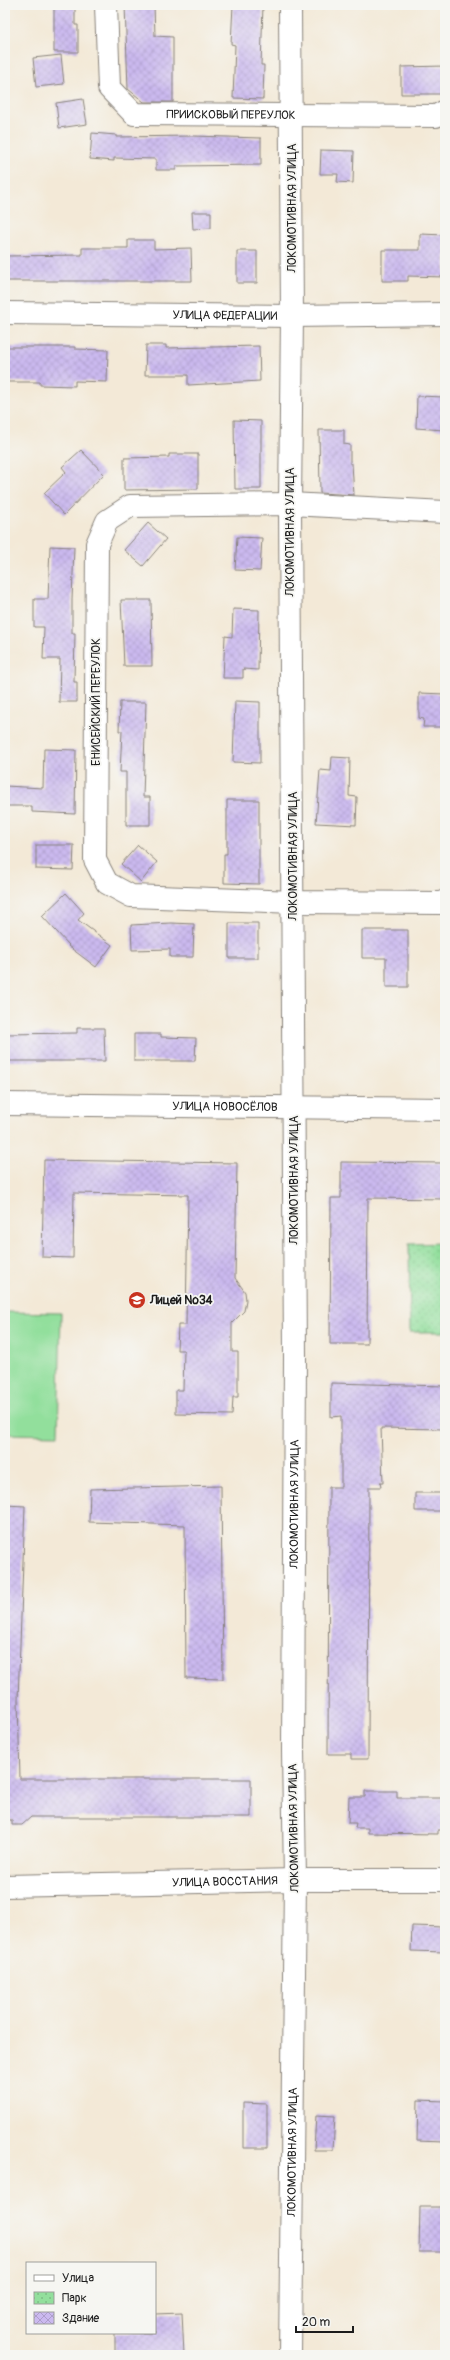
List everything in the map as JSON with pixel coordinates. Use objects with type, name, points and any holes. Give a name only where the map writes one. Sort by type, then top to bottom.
[{"type":"street","name":"ПРИИСКОВЫЙ ПЕРЕУЛОК","points":[[106,5],[109,88],[134,114],[436,116],[445,111]]},
{"type":"street","name":"ЛОКОМОТИВНАЯ УЛИЦА","points":[[290,5],[292,316],[290,504],[294,902],[293,1751],[295,1880],[290,2355]]},
{"type":"street","name":"УЛИЦА ФЕДЕРАЦИИ","points":[[5,313],[292,316],[445,314]]},
{"type":"street","name":"ЕНИСЕЙСКИЙ ПЕРЕУЛОК","points":[[445,512],[290,504],[130,506],[107,521],[97,544],[95,860],[107,883],[131,896],[294,902],[442,903],[445,901]]},
{"type":"street","name":"УЛИЦА НОВОСЁЛОВ","points":[[5,1104],[294,1106],[445,1109]]},
{"type":"street","name":"УЛИЦА ВОССТАНИЯ","points":[[5,1886],[295,1880],[445,1880]]},
{"type":"green space","points":[[445,1243],[445,1332],[410,1332],[409,1244]]},
{"type":"green space","points":[[5,1312],[61,1313],[58,1435],[5,1434]]},
{"type":"building","points":[[54,5],[75,5],[75,25],[78,25],[78,52],[54,52]]},
{"type":"building","points":[[125,5],[154,5],[155,36],[173,37],[173,102],[144,102],[128,89]]},
{"type":"building","points":[[233,5],[263,5],[261,65],[264,65],[263,99],[233,98],[235,45],[231,44]]},
{"type":"building","points":[[61,55],[64,84],[36,87],[33,58]]},
{"type":"building","points":[[445,66],[445,94],[401,94],[401,67]]},
{"type":"building","points":[[83,99],[87,124],[59,128],[56,103]]},
{"type":"building","points":[[92,133],[116,135],[116,137],[193,136],[261,138],[261,165],[176,166],[176,170],[156,170],[156,159],[114,158],[114,161],[90,159]]},
{"type":"building","points":[[321,150],[354,151],[353,183],[337,182],[338,174],[320,174]]},
{"type":"building","points":[[192,212],[211,212],[211,228],[193,229]]},
{"type":"building","points":[[420,234],[445,235],[445,277],[408,276],[408,281],[382,281],[382,250],[420,250]]},
{"type":"building","points":[[128,240],[154,240],[154,249],[191,248],[192,281],[5,281],[5,256],[82,255],[82,248],[128,248]]},
{"type":"building","points":[[237,251],[257,251],[257,283],[237,283]]},
{"type":"building","points":[[146,345],[166,345],[166,348],[259,346],[260,381],[188,385],[188,375],[145,375]]},
{"type":"building","points":[[5,347],[75,347],[75,349],[108,350],[107,382],[75,381],[75,386],[40,385],[40,382],[5,382]]},
{"type":"building","points":[[417,396],[445,397],[444,430],[416,428]]},
{"type":"building","points":[[234,420],[261,421],[261,489],[235,489]]},
{"type":"building","points":[[319,430],[344,430],[344,444],[350,445],[350,464],[352,464],[354,495],[320,493]]},
{"type":"building","points":[[81,450],[104,474],[64,515],[44,493],[66,472],[62,467]]},
{"type":"building","points":[[169,454],[198,454],[198,489],[124,490],[124,458],[169,457]]},
{"type":"building","points":[[148,523],[166,539],[143,566],[124,550]]},
{"type":"building","points":[[237,537],[262,538],[260,571],[235,570]]},
{"type":"building","points":[[50,546],[74,547],[72,633],[75,633],[74,682],[77,682],[77,702],[59,702],[60,659],[43,659],[44,627],[34,627],[34,599],[48,599]]},
{"type":"building","points":[[121,600],[151,600],[152,666],[124,666]]},
{"type":"building","points":[[233,609],[259,610],[258,670],[243,669],[243,678],[223,678],[225,636],[232,637]]},
{"type":"building","points":[[419,693],[445,694],[445,727],[423,727],[424,719],[419,718]]},
{"type":"building","points":[[235,701],[260,702],[260,763],[233,762]]},
{"type":"building","points":[[120,702],[146,702],[143,797],[150,797],[150,825],[126,825],[126,772],[120,772],[122,731],[119,731]]},
{"type":"building","points":[[44,749],[76,750],[75,814],[32,812],[32,806],[5,806],[5,786],[43,788]]},
{"type":"building","points":[[332,757],[350,758],[349,796],[357,797],[356,825],[316,823],[320,770],[331,771]]},
{"type":"building","points":[[227,800],[259,800],[259,884],[224,883],[224,854],[227,854]]},
{"type":"building","points":[[36,845],[74,845],[73,870],[36,869]]},
{"type":"building","points":[[138,845],[157,862],[141,882],[121,864]]},
{"type":"building","points":[[66,893],[84,913],[78,920],[112,945],[96,967],[68,946],[69,945],[42,916]]},
{"type":"building","points":[[171,923],[194,924],[193,957],[170,957],[170,949],[132,950],[131,925]]},
{"type":"building","points":[[229,923],[258,923],[258,958],[229,958]]},
{"type":"building","points":[[362,930],[408,930],[408,987],[386,987],[386,958],[362,958]]},
{"type":"building","points":[[77,1028],[104,1028],[105,1061],[5,1061],[5,1034],[77,1033]]},
{"type":"building","points":[[134,1034],[161,1034],[161,1037],[196,1038],[195,1061],[134,1061]]},
{"type":"building","points":[[44,1160],[237,1163],[235,1278],[245,1292],[246,1300],[244,1311],[232,1323],[232,1352],[238,1352],[238,1397],[233,1397],[232,1415],[176,1414],[176,1390],[183,1390],[184,1350],[177,1350],[178,1325],[186,1325],[188,1195],[74,1193],[73,1258],[42,1257]]},
{"type":"building","points":[[341,1162],[445,1163],[445,1199],[368,1198],[367,1344],[330,1344],[331,1198],[341,1198]]},
{"type":"building","points":[[331,1383],[445,1386],[445,1429],[381,1428],[383,1483],[380,1483],[381,1487],[369,1487],[368,1759],[351,1759],[351,1754],[328,1754],[329,1487],[341,1487],[341,1416],[331,1417]]},
{"type":"building","points":[[221,1486],[223,1679],[186,1678],[185,1525],[89,1522],[90,1489]]},
{"type":"building","points":[[415,1493],[445,1493],[445,1511],[415,1511]]},
{"type":"building","points":[[5,1505],[25,1506],[18,1700],[20,1779],[251,1779],[251,1817],[31,1817],[22,1825],[12,1825],[12,1820],[5,1820]]},
{"type":"building","points":[[365,1791],[397,1791],[397,1798],[445,1798],[445,1830],[438,1830],[438,1834],[368,1833],[368,1828],[355,1828],[356,1823],[348,1823],[349,1797],[365,1797]]},
{"type":"building","points":[[412,1926],[445,1927],[445,1952],[411,1951]]},
{"type":"building","points":[[418,2100],[445,2101],[444,2142],[417,2141]]},
{"type":"building","points":[[243,2103],[267,2104],[267,2148],[243,2148]]},
{"type":"building","points":[[316,2115],[335,2116],[333,2150],[314,2150]]},
{"type":"building","points":[[420,2207],[445,2207],[445,2252],[419,2252]]},
{"type":"building","points":[[182,2313],[184,2355],[115,2355],[115,2334],[156,2334],[156,2314]]},
{"type":"place","name":"Лицей №34","points":[[137,1300]]}]
